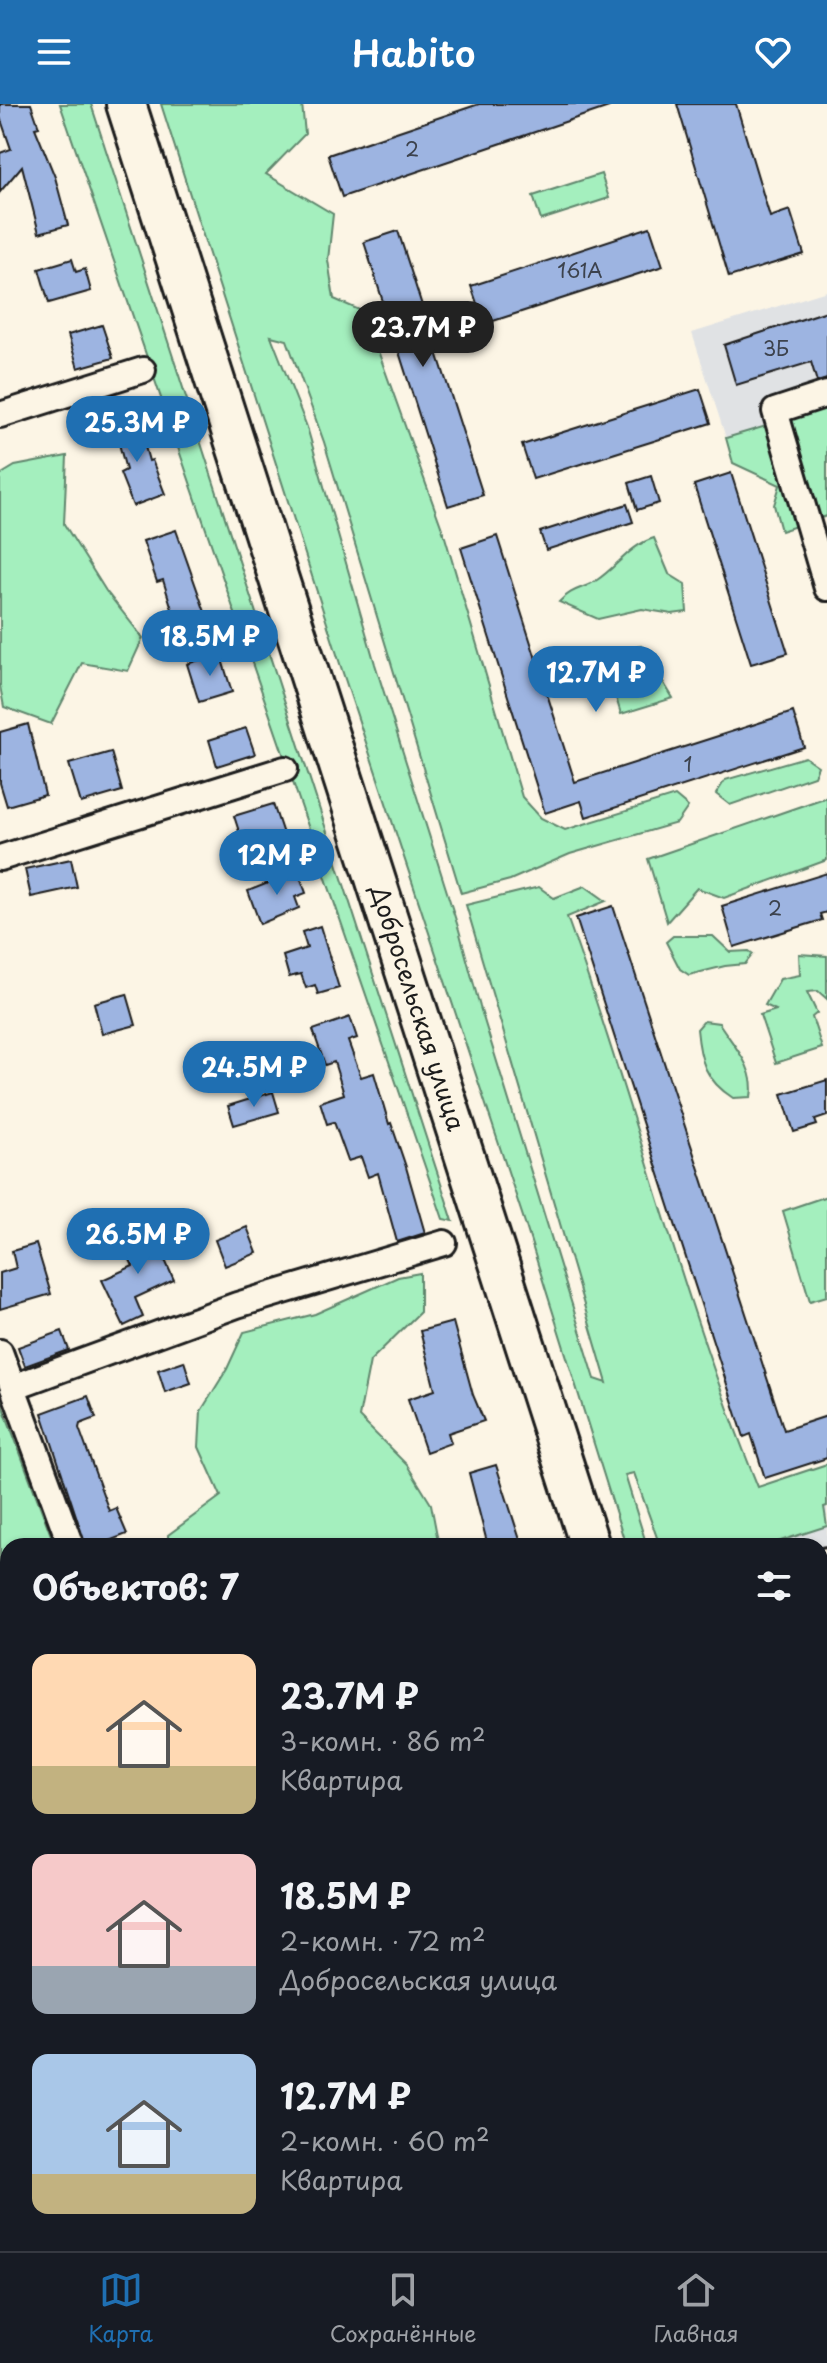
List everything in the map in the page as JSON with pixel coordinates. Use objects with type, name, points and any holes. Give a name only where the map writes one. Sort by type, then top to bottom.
[{"type":"main road","name":"Добросельская улица","points":[[126,104],[587,1538]]},
{"type":"street","points":[[0,415],[143,370]]},
{"type":"street","points":[[827,394],[775,411],[827,588]]},
{"type":"street","points":[[0,858],[285,769]]},
{"type":"street","points":[[13,1387],[237,1305],[444,1243]]},
{"type":"street","points":[[0,1352],[68,1538]]},
{"type":"shaded area","points":[[827,291],[827,408],[726,438],[692,333]]},
{"type":"shaded area","points":[[827,1501],[827,1538],[768,1538]]},
{"type":"green space","points":[[60,104],[91,104],[453,1221],[443,1219]]},
{"type":"green space","points":[[161,104],[302,104],[305,134],[266,174],[333,214],[328,260],[334,299],[364,312],[445,537],[522,797],[541,818],[565,830],[675,796],[688,807],[677,823],[570,854],[510,880],[461,893],[324,442],[287,340],[271,336],[307,427],[375,664],[595,1379],[607,1383],[466,905],[539,887],[554,898],[585,886],[606,901],[567,917],[731,1417],[758,1487],[827,1464],[827,1506],[824,1507],[827,1526],[790,1538],[657,1538],[634,1473],[625,1475],[645,1538],[623,1538],[525,1223],[342,670]]},
{"type":"green space","points":[[601,174],[609,198],[541,220],[533,196]]},
{"type":"green space","points":[[827,408],[827,516],[781,531],[774,505],[780,485],[733,463],[726,438]]},
{"type":"green space","points":[[67,456],[64,524],[106,591],[143,638],[128,671],[82,663],[51,724],[4,707],[0,686],[0,475],[15,466]]},
{"type":"green space","points":[[654,538],[669,574],[685,584],[687,612],[672,614],[642,609],[598,619],[559,602],[597,580],[631,551]]},
{"type":"green space","points":[[641,646],[673,698],[621,714],[603,655]]},
{"type":"green space","points":[[805,757],[818,766],[814,776],[730,805],[716,794],[725,780]]},
{"type":"green space","points":[[827,797],[827,860],[724,898],[697,888],[667,922],[648,859]]},
{"type":"green space","points":[[673,936],[713,936],[730,952],[749,951],[753,954],[745,964],[689,975],[680,969],[666,942]]},
{"type":"green space","points":[[799,954],[827,956],[827,999],[818,991],[807,992],[817,1013],[812,1017],[822,1048],[776,1063],[760,1015],[776,1010],[765,1005],[780,979],[800,975]]},
{"type":"green space","points":[[704,1021],[719,1023],[742,1058],[750,1077],[751,1097],[733,1098],[710,1077],[702,1060],[697,1029]]},
{"type":"green space","points":[[827,1196],[827,1296],[810,1301],[783,1211]]},
{"type":"green space","points":[[420,1273],[420,1312],[370,1361],[359,1417],[407,1465],[431,1504],[437,1538],[168,1538],[221,1496],[199,1447],[201,1411],[227,1369],[244,1332],[315,1314],[398,1277]]},
{"type":"green space","points":[[0,1399],[52,1538],[0,1538]]},
{"type":"building","points":[[0,104],[31,104],[39,127],[35,128],[55,177],[68,225],[39,233],[22,166],[0,192],[0,153],[11,149],[0,117]]},
{"type":"building","points":[[479,104],[609,104],[609,107],[342,197],[328,155]]},
{"type":"building","points":[[677,104],[736,104],[770,217],[790,210],[804,254],[729,277]]},
{"type":"building","points":[[650,227],[663,266],[484,324],[471,286]]},
{"type":"building","points":[[398,231],[483,495],[448,506],[364,242]]},
{"type":"building","points":[[72,259],[76,272],[85,269],[91,291],[49,303],[39,269]]},
{"type":"building","points":[[827,311],[827,379],[817,382],[811,362],[736,385],[724,345]]},
{"type":"building","points":[[102,325],[113,358],[78,368],[68,335]]},
{"type":"building","points":[[700,389],[711,423],[533,479],[522,445]]},
{"type":"building","points":[[137,418],[149,461],[152,460],[165,494],[133,506],[120,473],[126,470],[114,425]]},
{"type":"building","points":[[731,473],[788,653],[751,664],[694,485]]},
{"type":"building","points":[[651,476],[659,503],[637,510],[629,483]]},
{"type":"building","points":[[627,504],[633,522],[546,550],[540,532]]},
{"type":"building","points":[[176,530],[206,615],[177,625],[163,580],[157,582],[143,541]]},
{"type":"building","points":[[497,536],[575,782],[793,712],[804,747],[586,817],[581,801],[545,813],[461,548]]},
{"type":"building","points":[[220,653],[232,692],[199,702],[187,664]]},
{"type":"building","points":[[28,724],[45,795],[7,806],[0,783],[0,732]]},
{"type":"building","points":[[246,728],[255,754],[217,766],[209,740]]},
{"type":"building","points":[[111,752],[122,791],[81,803],[69,764]]},
{"type":"building","points":[[273,804],[283,834],[244,847],[234,816]]},
{"type":"building","points":[[71,859],[77,887],[31,897],[25,869]]},
{"type":"building","points":[[298,871],[306,893],[295,897],[299,908],[260,924],[248,891]]},
{"type":"building","points":[[827,873],[827,912],[820,914],[822,920],[734,947],[722,906]]},
{"type":"building","points":[[613,906],[784,1430],[827,1416],[827,1458],[765,1478],[751,1434],[744,1437],[576,918]]},
{"type":"building","points":[[320,926],[339,988],[318,994],[315,985],[306,988],[301,974],[289,977],[283,956],[307,948],[302,932]]},
{"type":"building","points":[[127,994],[136,1025],[102,1034],[94,1003]]},
{"type":"building","points":[[350,1017],[357,1038],[348,1041],[361,1077],[374,1073],[425,1233],[397,1242],[378,1173],[368,1177],[361,1157],[348,1161],[334,1122],[327,1124],[320,1102],[344,1094],[334,1062],[325,1065],[313,1030]]},
{"type":"building","points":[[827,1080],[827,1116],[815,1120],[817,1125],[794,1132],[782,1094]]},
{"type":"building","points":[[273,1092],[279,1112],[234,1125],[228,1106]]},
{"type":"building","points":[[247,1227],[257,1253],[225,1266],[215,1240]]},
{"type":"building","points":[[151,1229],[174,1280],[135,1298],[143,1317],[124,1326],[102,1280],[133,1266],[122,1243]]},
{"type":"building","points":[[36,1244],[51,1294],[0,1309],[0,1273],[16,1268],[12,1251]]},
{"type":"building","points":[[453,1322],[473,1395],[484,1421],[448,1433],[451,1443],[426,1452],[408,1399],[435,1390],[420,1331]]},
{"type":"building","points":[[62,1331],[69,1350],[25,1366],[18,1347]]},
{"type":"building","points":[[184,1361],[191,1383],[165,1392],[158,1370]]},
{"type":"building","points":[[88,1396],[96,1418],[80,1424],[79,1428],[109,1511],[116,1508],[127,1534],[117,1538],[83,1538],[42,1413]]},
{"type":"building","points":[[496,1465],[519,1538],[486,1538],[469,1473]]}]
